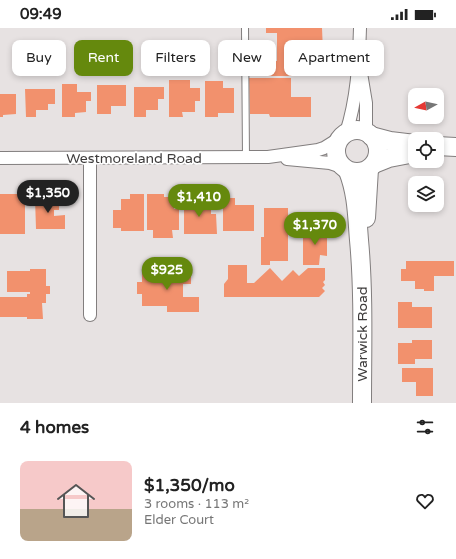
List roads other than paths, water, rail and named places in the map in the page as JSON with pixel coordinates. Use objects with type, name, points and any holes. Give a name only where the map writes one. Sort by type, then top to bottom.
[{"type":"street","points":[[360,28],[360,40]]},
{"type":"street","points":[[345,169],[338,162],[336,150],[353,106],[357,76]]},
{"type":"street","points":[[361,76],[366,103],[368,134],[375,141],[378,153],[371,167]]},
{"type":"street","points":[[268,157],[318,150],[352,131],[390,141],[408,143]]},
{"type":"street","points":[[268,157],[330,163],[355,173],[362,172],[389,158],[408,154]]},
{"type":"street","name":"Westmoreland Road","points":[[0,158],[268,157]]},
{"type":"street","points":[[90,158],[90,315]]},
{"type":"street","name":"Warwick Road","points":[[361,264],[371,167]]},
{"type":"street","name":"Warwick Road","points":[[345,169],[354,188],[356,199],[361,264],[362,403]]},
{"type":"lane","points":[[246,28],[246,158]]}]
